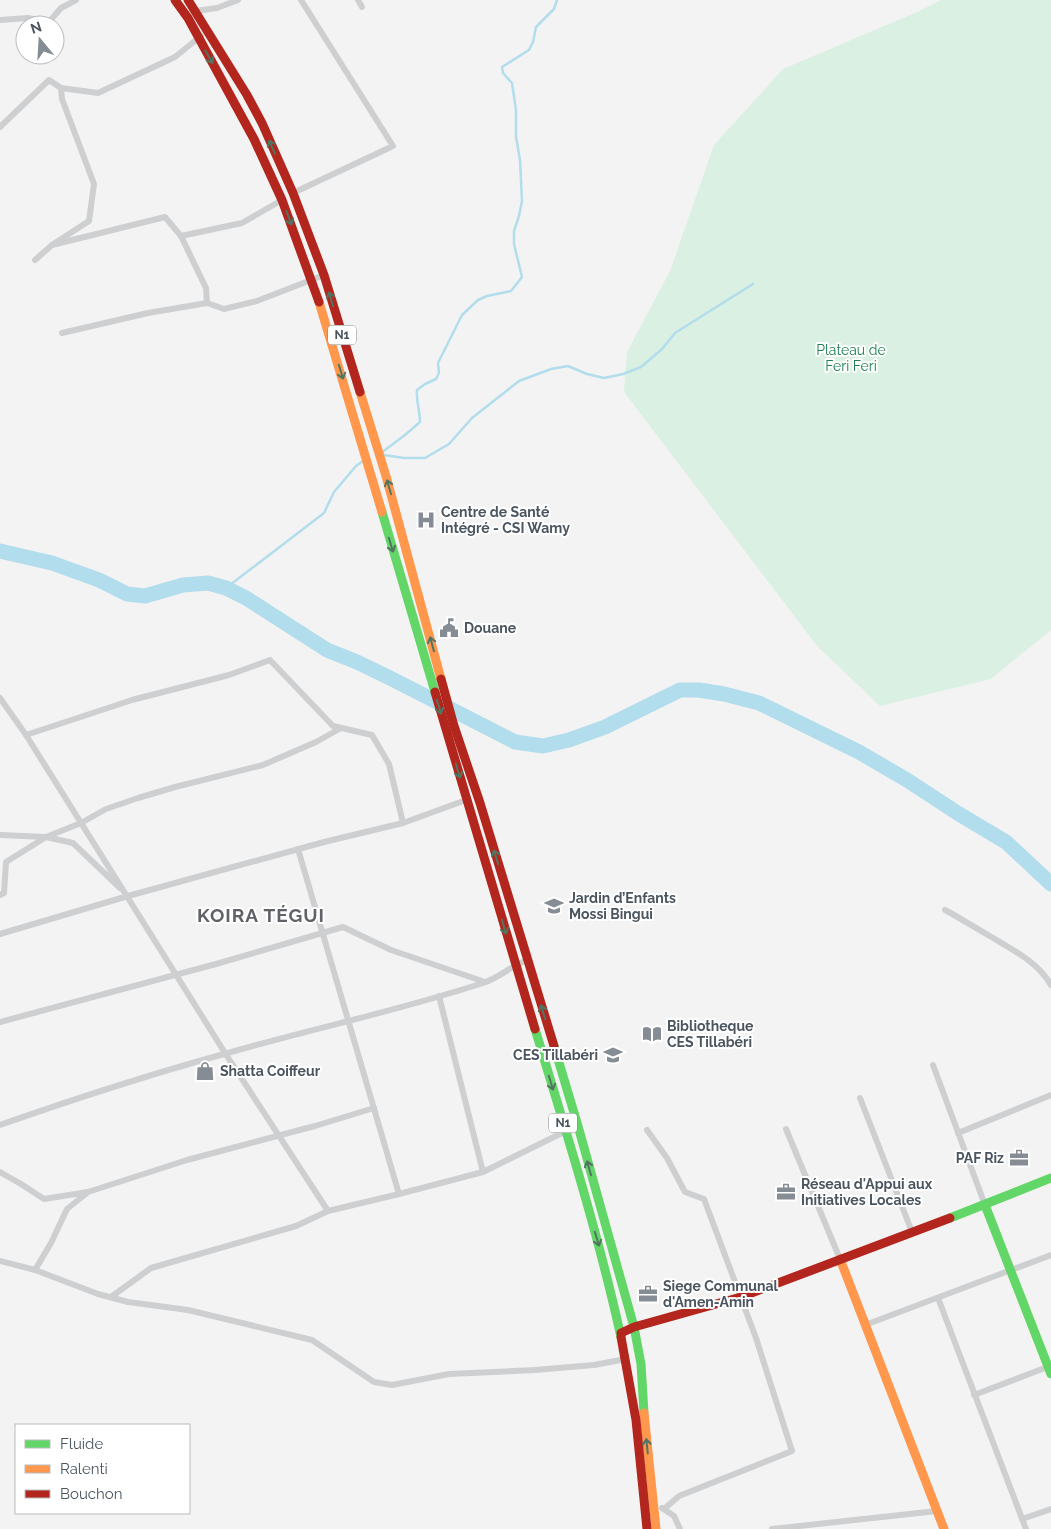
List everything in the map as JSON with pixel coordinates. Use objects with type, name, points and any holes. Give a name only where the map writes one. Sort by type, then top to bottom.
[{"type":"main road","name":"N1","points":[[175,0],[188,18],[254,139],[282,200],[312,280],[566,1131],[608,1278],[626,1359],[643,1483],[647,1529]]},
{"type":"main road","name":"N1","points":[[188,0],[247,95],[293,193],[324,275],[386,476],[454,726],[578,1126],[634,1327],[641,1364],[645,1428],[656,1529]]},
{"type":"main road","points":[[411,610],[422,607]]},
{"type":"main road","points":[[621,1332],[741,1297],[985,1205],[1051,1178]]},
{"type":"main road","points":[[985,1205],[1050,1369]]},
{"type":"main road","points":[[840,1260],[944,1529]]},
{"type":"street","points":[[0,20],[28,18],[48,22],[61,8],[76,0]]},
{"type":"street","points":[[196,11],[217,8],[238,0]]},
{"type":"street","points":[[293,193],[393,146],[301,0]]},
{"type":"street","points":[[358,0],[362,8]]},
{"type":"street","points":[[0,127],[49,80],[61,88],[98,93],[175,57],[208,31]]},
{"type":"street","points":[[35,260],[52,245],[90,221],[94,184],[62,99],[61,88]]},
{"type":"street","points":[[181,236],[242,223],[282,200]]},
{"type":"street","points":[[52,245],[165,217],[181,236],[206,288],[207,303]]},
{"type":"street","points":[[62,333],[207,303],[224,310],[257,301],[324,275]]},
{"type":"street","points":[[26,735],[132,700],[229,675],[270,660],[333,726],[372,735],[389,764],[403,823]]},
{"type":"street","points":[[0,698],[26,735],[225,1053],[328,1211]]},
{"type":"street","points":[[0,895],[4,893],[6,862],[46,837],[81,823],[106,809],[138,798],[263,765],[316,742],[341,728]]},
{"type":"street","points":[[0,934],[128,896],[403,823],[466,800]]},
{"type":"street","points":[[0,834],[46,837],[73,843],[128,896]]},
{"type":"street","points":[[298,850],[399,1194]]},
{"type":"street","points":[[945,910],[965,920],[1028,959],[1051,985]]},
{"type":"street","points":[[0,1022],[343,927],[391,950],[486,982]]},
{"type":"street","points":[[0,1125],[97,1092],[225,1053],[348,1022],[486,982],[527,960]]},
{"type":"street","points":[[439,996],[483,1172]]},
{"type":"street","points":[[933,1065],[985,1205]]},
{"type":"street","points":[[958,1133],[1051,1096]]},
{"type":"street","points":[[860,1098],[912,1232]]},
{"type":"street","points":[[0,1172],[44,1199],[88,1192],[126,1178],[187,1160],[279,1136],[374,1108]]},
{"type":"street","points":[[111,1297],[150,1268],[296,1226],[328,1211],[483,1172],[578,1126]]},
{"type":"street","points":[[786,1129],[840,1260]]},
{"type":"street","points":[[647,1130],[667,1158],[685,1192],[704,1199],[756,1338],[792,1451],[679,1496],[664,1509]]},
{"type":"street","points":[[35,1270],[51,1243],[67,1209],[88,1192]]},
{"type":"street","points":[[865,1325],[1051,1255]]},
{"type":"street","points":[[0,1261],[35,1270],[98,1294],[128,1302],[188,1310],[312,1340],[374,1382],[392,1385],[449,1374],[536,1370],[594,1365],[626,1359]]},
{"type":"street","points":[[938,1298],[1026,1529]]},
{"type":"street","points":[[974,1395],[1050,1369]]},
{"type":"street","points":[[654,1508],[664,1509],[674,1516],[680,1529]]},
{"type":"street","points":[[1022,1519],[1051,1508]]},
{"type":"street","points":[[772,1529],[937,1511]]},
{"type":"green space","name":"Plateau de Feri Feri","points":[[941,0],[1051,0],[1051,630],[991,679],[880,706],[817,646],[624,392],[627,352],[670,271],[714,145],[783,69]]},
{"type":"waterway","points":[[381,453],[420,422],[417,390],[436,379],[439,373],[438,363],[462,315],[478,300],[511,291],[522,277],[514,244],[514,231],[522,201],[520,160],[516,137],[516,110],[512,83],[503,73],[502,67],[529,50],[536,27],[554,9],[557,0]]},
{"type":"waterway","points":[[384,455],[404,458],[425,458],[449,444],[472,418],[519,381],[551,369],[568,366],[587,374],[604,378],[623,374],[641,367],[662,349],[675,333],[753,284]]},
{"type":"waterway","points":[[226,588],[324,513],[334,492],[356,466],[363,461]]},
{"type":"waterway","points":[[0,551],[52,563],[99,580],[127,594],[145,596],[183,585],[208,583],[226,588],[246,598],[327,650],[390,678],[515,742],[543,746],[569,740],[605,727],[680,690],[699,690],[724,694],[759,703],[859,752],[907,780],[1006,842],[1051,884]]},
{"type":"traffic: fast","points":[[382,512],[435,692]]},
{"type":"traffic: fast","points":[[535,1029],[592,1221],[621,1337]]},
{"type":"traffic: fast","points":[[554,1046],[634,1327],[641,1364],[644,1413]]},
{"type":"traffic: fast","points":[[950,1218],[1051,1178]]},
{"type":"traffic: fast","points":[[985,1205],[1051,1374]]},
{"type":"traffic: slow","points":[[319,302],[382,512]]},
{"type":"traffic: slow","points":[[360,392],[386,476],[441,679]]},
{"type":"traffic: slow","points":[[840,1259],[944,1529]]},
{"type":"traffic: slow","points":[[644,1413],[656,1529]]},
{"type":"traffic: jam","points":[[175,0],[188,18],[254,139],[282,200],[319,302]]},
{"type":"traffic: jam","points":[[188,0],[247,95],[262,123],[293,193],[324,275],[360,392]]},
{"type":"traffic: jam","points":[[441,679],[554,1046]]},
{"type":"traffic: jam","points":[[435,692],[535,1029]]},
{"type":"traffic: jam","points":[[621,1333],[634,1327],[741,1297],[950,1218]]},
{"type":"traffic: jam","points":[[621,1337],[636,1420],[647,1529]]},
{"type":"place","name":"Centre de Santé Intégré - CSI Wamy","points":[[426,520]]},
{"type":"place","name":"Douane","points":[[449,628]]},
{"type":"place","name":"Jardin d’Enfants Mossi Bingui","points":[[554,906]]},
{"type":"place","name":"Bibliotheque CES Tillabéri","points":[[652,1034]]},
{"type":"place","name":"CES Tillabéri","points":[[613,1055]]},
{"type":"place","name":"Shatta Coiffeur","points":[[205,1071]]},
{"type":"place","name":"PAF Riz","points":[[1019,1158]]},
{"type":"place","name":"Réseau d'Appui aux Initiatives Locales","points":[[786,1192]]},
{"type":"place","name":"Siege Communal d'Amen-Amin","points":[[648,1294]]},
{"type":"district","name":"KOIRA TÉGUI","points":[[261,915]]}]
